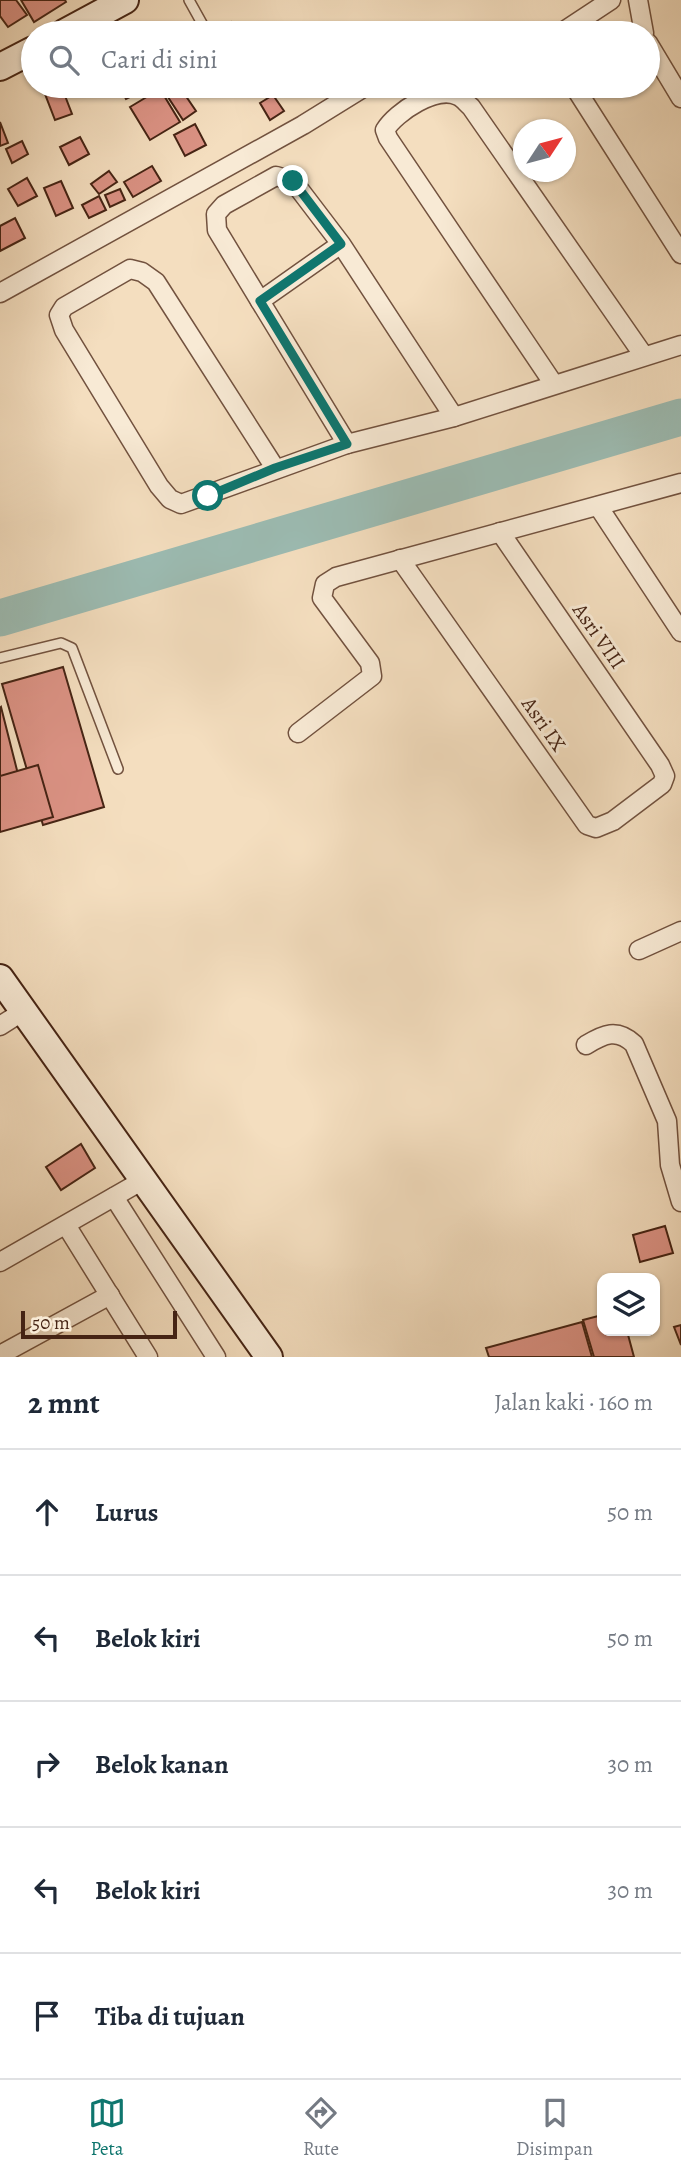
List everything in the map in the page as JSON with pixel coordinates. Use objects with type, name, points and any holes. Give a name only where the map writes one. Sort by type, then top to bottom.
[{"type":"street","points":[[86,21],[125,0]]},
{"type":"street","points":[[579,21],[611,0]]},
{"type":"street","points":[[638,0],[642,21]]},
{"type":"street","points":[[0,67],[21,56]]},
{"type":"street","points":[[660,63],[681,98]]},
{"type":"street","points":[[0,293],[303,125],[347,98]]},
{"type":"street","points":[[428,98],[390,121],[385,130],[388,138],[553,383]]},
{"type":"street","points":[[460,98],[471,107],[644,356]]},
{"type":"street","points":[[582,98],[681,254]]},
{"type":"street","points":[[347,444],[217,230],[216,214],[224,205],[276,176],[286,176],[293,181],[341,244],[454,416]]},
{"type":"street","points":[[260,301],[341,244]]},
{"type":"street","points":[[275,468],[156,282],[130,269],[64,307],[59,315],[64,330],[159,486],[170,499],[181,504],[347,444],[454,416],[681,345]]},
{"type":"street","points":[[298,733],[365,685],[372,676],[370,663],[323,598],[325,584],[336,577],[681,483]]},
{"type":"street","points":[[598,506],[681,632]]},
{"type":"street","name":"Asri VIII","points":[[500,532],[660,765]]},
{"type":"street","name":"Asri IX","points":[[400,559],[587,825],[596,828],[613,821],[662,784],[665,776],[660,765]]},
{"type":"street","points":[[639,950],[681,931]]},
{"type":"street","points":[[0,978],[11,1019],[145,1179],[269,1357]]},
{"type":"street","points":[[586,1045],[606,1033],[625,1035],[634,1044],[667,1121],[670,1165],[681,1202]]},
{"type":"street","points":[[0,1262],[145,1179]]},
{"type":"street","points":[[114,1197],[216,1357]]},
{"type":"street","points":[[66,1225],[148,1357]]},
{"type":"street","points":[[0,1355],[110,1296]]},
{"type":"lane","points":[[189,0],[201,21]]},
{"type":"lane","points":[[0,658],[61,643],[72,648],[118,769]]},
{"type":"building","points":[[0,0],[16,0],[27,15],[8,27],[0,16]]},
{"type":"building","points":[[21,0],[65,0],[66,2],[33,21]]},
{"type":"building","points":[[47,98],[66,98],[72,114],[55,120]]},
{"type":"building","points":[[145,98],[165,98],[180,122],[150,140],[130,107]]},
{"type":"building","points":[[169,98],[187,98],[196,111],[183,120]]},
{"type":"building","points":[[268,98],[275,98],[284,111],[270,120],[260,103]]},
{"type":"building","points":[[0,122],[8,143],[0,146]]},
{"type":"building","points":[[195,124],[206,145],[185,156],[174,135]]},
{"type":"building","points":[[80,137],[89,154],[69,165],[60,147]]},
{"type":"building","points":[[22,141],[28,154],[12,163],[6,149]]},
{"type":"building","points":[[152,166],[161,181],[133,197],[124,182]]},
{"type":"building","points":[[109,171],[117,182],[99,194],[91,184]]},
{"type":"building","points":[[27,178],[37,196],[18,206],[8,189]]},
{"type":"building","points":[[61,181],[73,208],[56,216],[44,188]]},
{"type":"building","points":[[120,189],[125,200],[110,207],[105,195]]},
{"type":"building","points":[[99,196],[106,210],[89,218],[82,205]]},
{"type":"building","points":[[15,218],[25,238],[0,251],[0,226]]},
{"type":"building","points":[[63,667],[104,807],[43,825],[2,684]]},
{"type":"building","points":[[0,708],[22,790],[0,796]]},
{"type":"building","points":[[38,765],[53,817],[0,832],[0,776]]},
{"type":"building","points":[[81,1144],[95,1168],[61,1190],[46,1167]]},
{"type":"building","points":[[665,1226],[673,1253],[640,1262],[633,1235]]},
{"type":"building","points":[[597,1316],[597,1336],[628,1336],[634,1357],[594,1357],[583,1320]]},
{"type":"building","points":[[582,1322],[592,1357],[489,1357],[486,1348]]},
{"type":"building","points":[[681,1325],[681,1345],[674,1327]]},
{"type":"waterway","points":[[0,618],[681,417]]},
{"type":"route","points":[[208,496],[275,468],[347,444],[260,301],[292,282],[341,244],[293,181]]}]
